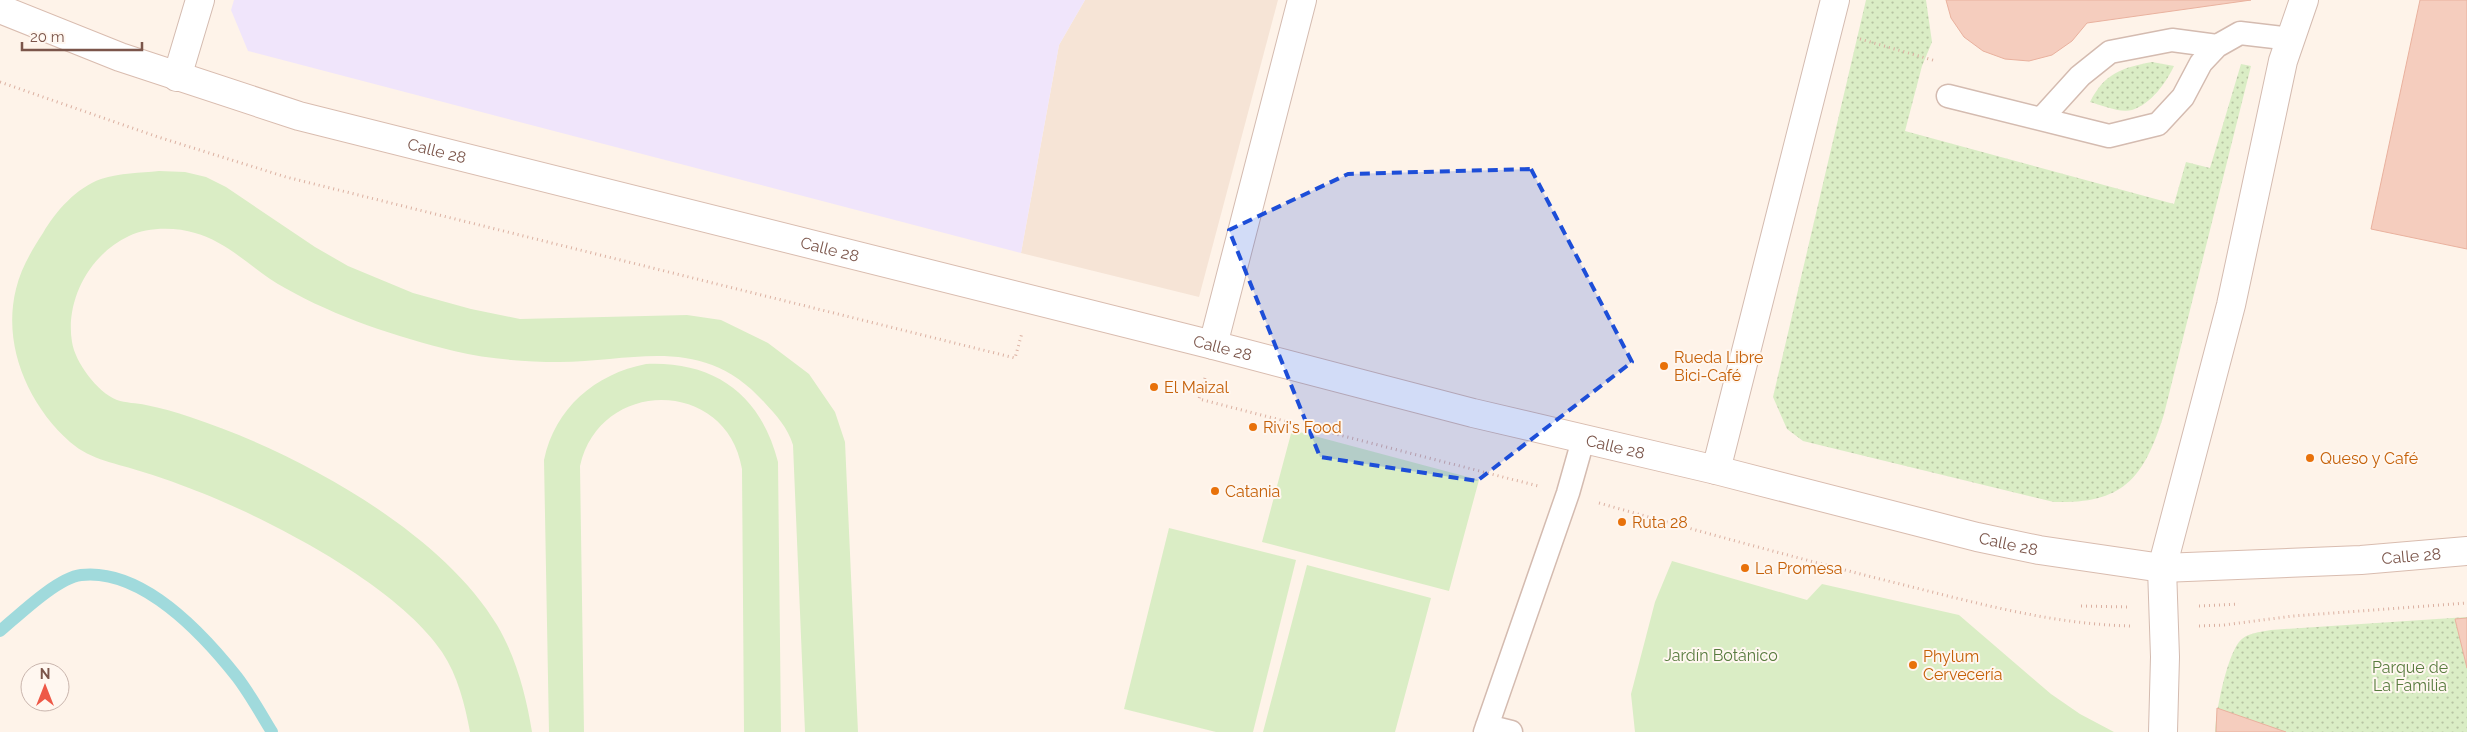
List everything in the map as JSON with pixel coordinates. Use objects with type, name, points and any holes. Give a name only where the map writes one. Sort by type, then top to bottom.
[{"type":"main road","points":[[177,77],[200,0]]},
{"type":"main road","points":[[1213,345],[1302,0]]},
{"type":"main road","points":[[1716,470],[1835,0]]},
{"type":"main road","points":[[2163,732],[2165,657],[2162,568],[2231,305],[2283,61],[2304,0]]},
{"type":"main road","name":"Calle 28","points":[[0,9],[120,57],[177,77],[331,125],[1030,301],[1213,345],[1583,440],[1716,470],[1977,537],[2039,550],[2162,568],[2361,560],[2467,551]]},
{"type":"lane","points":[[1948,96],[2109,136],[2158,124],[2183,97],[2201,63],[2216,46],[2240,33],[2291,39]]},
{"type":"lane","points":[[2041,119],[2080,76],[2110,52],[2172,40],[2216,46]]},
{"type":"lane","points":[[1511,732],[1486,729],[1568,493],[1583,440]]},
{"type":"path","points":[[1858,38],[1936,61]]},
{"type":"path","points":[[0,82],[158,137],[286,177],[1015,358],[1030,301]]},
{"type":"path","points":[[1213,345],[1199,399],[1568,493],[1719,538],[2022,614],[2097,625]]},
{"type":"path","points":[[2224,625],[2293,616],[2467,603]]},
{"type":"highlighted area","points":[[1531,169],[1632,362],[1477,481],[1320,457],[1229,230],[1348,174]]},
{"type":"shaded area","points":[[234,0],[1085,0],[1059,45],[1021,253],[248,51],[231,10]]},
{"type":"shaded area","points":[[1085,0],[1278,0],[1199,297],[1021,253],[1059,45]]},
{"type":"green space","points":[[1866,0],[1926,0],[1932,42],[1922,66],[1905,131],[2174,204],[2186,162],[2210,168],[2241,64],[2251,66],[2164,414],[2148,455],[2139,470],[2128,483],[2114,492],[2098,498],[2054,502],[1803,441],[1787,429],[1773,397]]},
{"type":"green space","points":[[2152,62],[2174,66],[2167,79],[2152,98],[2139,107],[2127,111],[2116,110],[2090,102],[2102,84],[2115,73]]},
{"type":"green space","points":[[159,171],[185,172],[206,177],[226,187],[315,247],[348,266],[413,293],[471,309],[520,319],[687,315],[721,320],[768,343],[809,374],[835,412],[845,442],[858,732],[805,732],[793,445],[785,427],[764,402],[741,381],[717,367],[693,359],[668,356],[546,362],[493,358],[454,351],[389,333],[325,308],[274,281],[219,243],[195,233],[179,230],[144,231],[129,236],[103,254],[83,280],[72,310],[71,326],[74,350],[88,376],[109,396],[117,400],[179,413],[274,450],[318,472],[402,526],[439,557],[471,590],[497,625],[510,650],[519,677],[527,704],[532,732],[470,732],[460,691],[448,661],[421,626],[393,601],[360,576],[324,553],[286,532],[213,497],[167,480],[105,461],[87,453],[70,442],[42,410],[22,373],[13,331],[13,310],[18,281],[27,260],[48,225],[75,194],[92,183],[108,177]]},
{"type":"green space","points":[[646,364],[671,365],[693,369],[714,376],[747,401],[760,418],[770,438],[778,462],[781,732],[744,732],[742,469],[732,439],[713,418],[689,405],[663,400],[636,404],[612,416],[592,437],[580,466],[584,732],[549,732],[544,460],[549,441],[557,424],[580,396],[610,376]]},
{"type":"green space","points":[[1292,430],[1479,480],[1449,591],[1262,542]]},
{"type":"green space","points":[[1169,528],[1296,560],[1253,732],[1216,732],[1124,709]]},
{"type":"green space","name":"Jardín Botánico","points":[[1672,561],[1807,600],[1822,584],[1959,615],[2051,694],[2080,714],[2114,732],[1635,732],[1631,694],[1655,602]]},
{"type":"green space","points":[[1307,565],[1431,598],[1395,732],[1263,732]]},
{"type":"green space","name":"Parque de La Familia","points":[[2467,617],[2467,732],[2215,732],[2217,711],[2230,660],[2239,642],[2249,635],[2271,630]]},
{"type":"building","points":[[1946,0],[2251,0],[2087,23],[2072,41],[2052,55],[2029,61],[2005,59],[1983,51],[1964,37],[1951,18]]},
{"type":"building","points":[[2420,0],[2467,0],[2467,249],[2371,229]]},
{"type":"building","points":[[2467,618],[2467,668],[2455,619]]},
{"type":"building","points":[[2217,708],[2286,732],[2216,732]]},
{"type":"waterway","points":[[0,631],[39,598],[71,578],[81,575],[104,576],[126,582],[148,593],[169,607],[207,642],[242,684],[272,732]]},
{"type":"place","name":"Rueda Libre Bici-Café","points":[[1664,366]]},
{"type":"place","name":"El Maizal","points":[[1154,387]]},
{"type":"place","name":"Rivi's Food","points":[[1253,427]]},
{"type":"place","name":"Queso y Café","points":[[2310,458]]},
{"type":"place","name":"Catania","points":[[1215,491]]},
{"type":"place","name":"Ruta 28","points":[[1622,522]]},
{"type":"place","name":"La Promesa","points":[[1745,568]]},
{"type":"place","name":"Phylum Cervecería","points":[[1913,665]]}]
